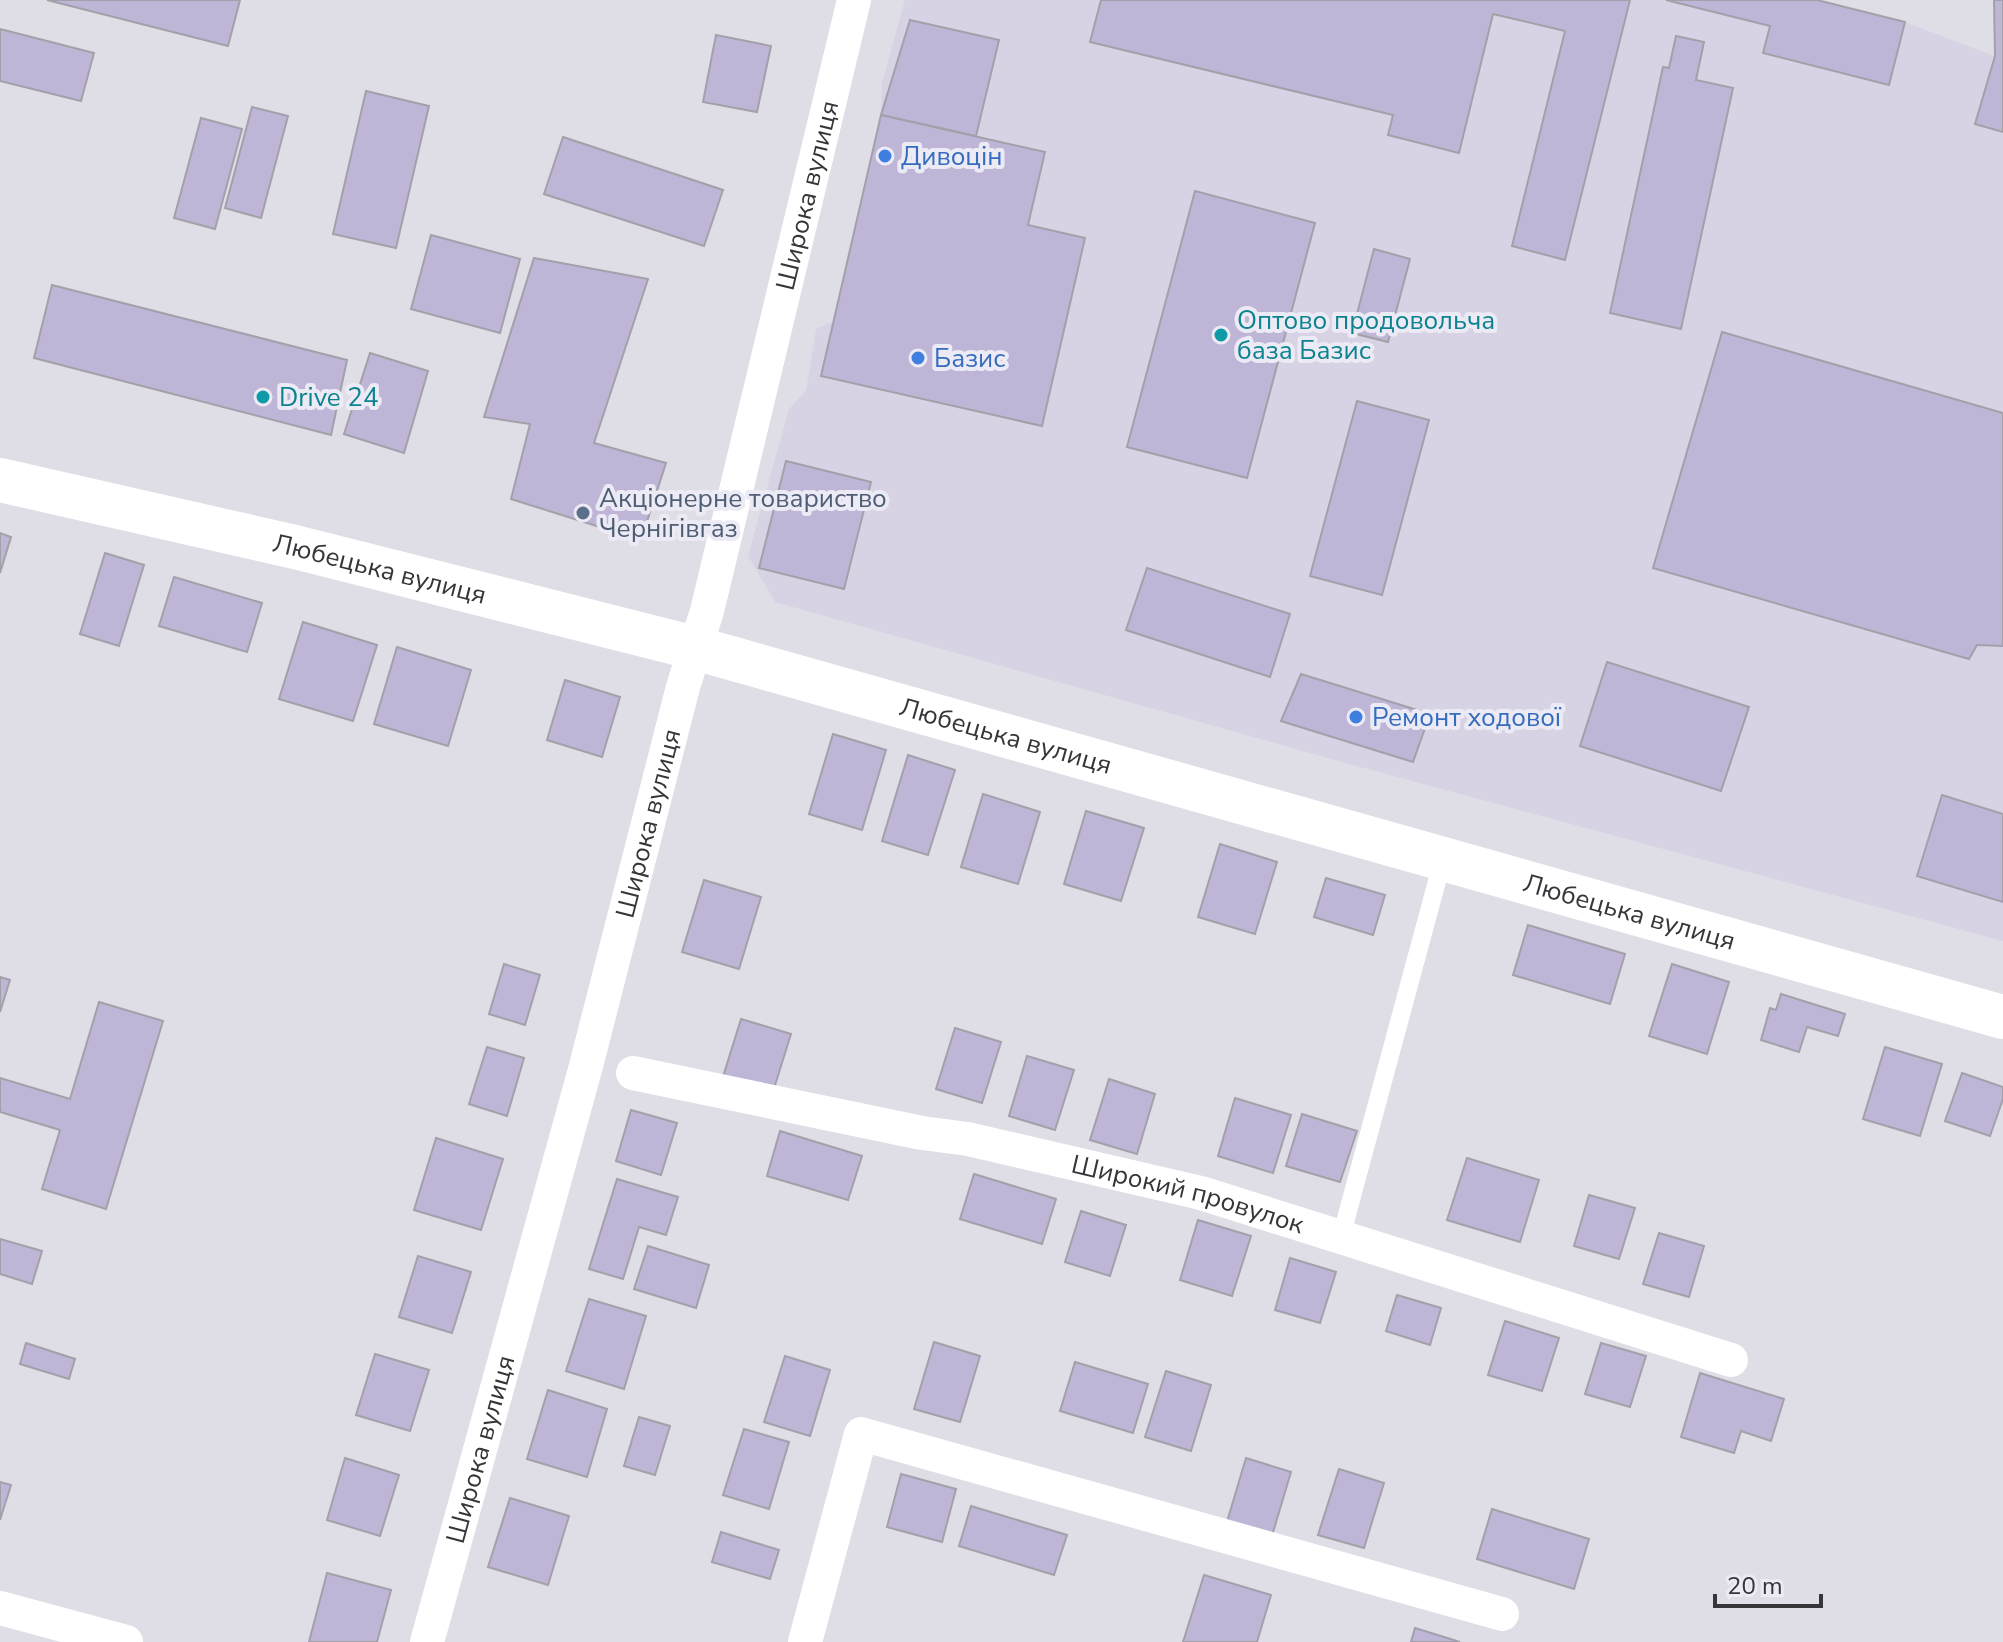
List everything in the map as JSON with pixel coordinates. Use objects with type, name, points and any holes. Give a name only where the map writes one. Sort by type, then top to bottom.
[{"type":"main road","name":"Любецька вулиця","points":[[0,480],[295,547],[695,648],[2003,1017]]},
{"type":"street","name":"Широка вулиця","points":[[427,1642],[586,1066],[667,747],[710,597],[854,0]]},
{"type":"street","name":"Широкий провулок","points":[[633,1073],[907,1130],[968,1139],[1201,1193],[1731,1360]]},
{"type":"street","points":[[805,1642],[861,1434],[1502,1614]]},
{"type":"street","points":[[0,1608],[126,1642]]},
{"type":"lane","points":[[1341,1237],[1443,859]]},
{"type":"shaded area","points":[[905,0],[1817,0],[1905,22],[1994,56],[1994,0],[2003,0],[2003,941],[1331,759],[775,602],[748,556],[789,409],[806,391],[816,329],[834,321],[881,115],[882,83]]},
{"type":"building","points":[[47,0],[240,0],[228,46]]},
{"type":"building","points":[[1101,0],[1630,0],[1565,260],[1512,246],[1565,31],[1493,14],[1459,153],[1388,135],[1393,115],[1090,42]]},
{"type":"building","points":[[1666,0],[1817,0],[1905,22],[1889,85],[1763,53],[1770,26]]},
{"type":"building","points":[[1994,0],[2003,0],[2003,132],[1975,124],[1995,56]]},
{"type":"building","points":[[910,20],[999,40],[976,136],[881,115]]},
{"type":"building","points":[[0,29],[94,53],[81,101],[0,81]]},
{"type":"building","points":[[716,35],[771,46],[757,112],[703,102]]},
{"type":"building","points":[[1676,36],[1704,42],[1696,80],[1733,88],[1681,329],[1610,313],[1663,67],[1669,68]]},
{"type":"building","points":[[366,91],[429,106],[396,248],[333,234]]},
{"type":"building","points":[[252,107],[288,116],[261,218],[225,208]]},
{"type":"building","points":[[881,115],[1045,152],[1028,225],[1085,238],[1042,426],[821,376]]},
{"type":"building","points":[[201,118],[242,129],[215,229],[174,218]]},
{"type":"building","points":[[563,137],[723,190],[704,246],[544,194]]},
{"type":"building","name":"Оптово продовольча база Базис","points":[[1195,191],[1315,223],[1247,478],[1127,447]]},
{"type":"building","points":[[431,235],[520,259],[500,333],[411,309]]},
{"type":"building","points":[[1374,249],[1410,259],[1388,342],[1352,333]]},
{"type":"building","points":[[534,258],[648,279],[594,443],[666,463],[641,540],[511,499],[530,424],[484,417]]},
{"type":"building","name":"Drive 24","points":[[52,285],[347,360],[331,435],[34,358]]},
{"type":"building","points":[[1722,332],[2003,413],[2003,646],[1977,645],[1969,659],[1653,568]]},
{"type":"building","points":[[370,353],[428,371],[404,453],[344,434]]},
{"type":"building","points":[[1357,401],[1429,420],[1382,595],[1310,576]]},
{"type":"building","points":[[786,461],[871,482],[844,589],[759,568]]},
{"type":"building","points":[[0,533],[11,537],[0,573]]},
{"type":"building","points":[[105,553],[144,565],[119,646],[80,634]]},
{"type":"building","points":[[1147,568],[1290,614],[1270,677],[1126,630]]},
{"type":"building","points":[[174,577],[262,603],[247,652],[159,626]]},
{"type":"building","points":[[303,622],[377,645],[353,721],[279,699]]},
{"type":"building","points":[[397,647],[471,670],[448,746],[374,724]]},
{"type":"building","points":[[1607,662],[1749,707],[1721,791],[1580,746]]},
{"type":"building","name":"Ремонт ходової","points":[[1301,674],[1430,714],[1413,762],[1281,721]]},
{"type":"building","points":[[565,680],[620,697],[602,757],[547,740]]},
{"type":"building","points":[[833,734],[886,750],[862,830],[809,814]]},
{"type":"building","points":[[908,755],[955,770],[928,855],[882,841]]},
{"type":"building","points":[[983,794],[1040,812],[1018,884],[961,867]]},
{"type":"building","points":[[1942,795],[2003,814],[2003,902],[1917,876]]},
{"type":"building","points":[[1086,811],[1144,828],[1121,901],[1064,884]]},
{"type":"building","points":[[1220,844],[1277,862],[1255,934],[1198,917]]},
{"type":"building","points":[[1326,878],[1385,895],[1373,935],[1314,917]]},
{"type":"building","points":[[704,880],[761,897],[739,969],[682,952]]},
{"type":"building","points":[[1528,925],[1625,954],[1610,1004],[1513,975]]},
{"type":"building","points":[[504,964],[540,975],[525,1025],[489,1014]]},
{"type":"building","points":[[1672,964],[1729,982],[1707,1054],[1649,1036]]},
{"type":"building","points":[[0,977],[10,980],[0,1012]]},
{"type":"building","points":[[1781,994],[1845,1014],[1838,1036],[1807,1027],[1799,1052],[1761,1040],[1770,1008],[1776,1010]]},
{"type":"building","points":[[99,1002],[163,1021],[106,1209],[42,1189],[60,1130],[0,1112],[0,1078],[70,1099]]},
{"type":"building","points":[[741,1019],[791,1034],[771,1098],[721,1083]]},
{"type":"building","points":[[955,1028],[1001,1042],[982,1103],[936,1089]]},
{"type":"building","points":[[487,1047],[524,1058],[507,1116],[469,1104]]},
{"type":"building","points":[[1885,1047],[1942,1064],[1920,1136],[1863,1119]]},
{"type":"building","points":[[1027,1056],[1074,1070],[1055,1130],[1009,1116]]},
{"type":"building","points":[[1962,1073],[2003,1087],[2003,1099],[1990,1136],[1945,1121]]},
{"type":"building","points":[[1109,1079],[1155,1094],[1137,1154],[1090,1140]]},
{"type":"building","points":[[1235,1098],[1291,1115],[1273,1173],[1218,1156]]},
{"type":"building","points":[[631,1110],[677,1123],[661,1175],[616,1161]]},
{"type":"building","points":[[1302,1114],[1357,1131],[1340,1182],[1286,1166]]},
{"type":"building","points":[[780,1131],[862,1156],[848,1200],[767,1176]]},
{"type":"building","points":[[436,1138],[503,1159],[481,1230],[414,1210]]},
{"type":"building","points":[[1467,1158],[1539,1180],[1520,1242],[1447,1220]]},
{"type":"building","points":[[974,1174],[1056,1199],[1042,1244],[960,1219]]},
{"type":"building","points":[[617,1179],[678,1197],[666,1235],[639,1227],[623,1279],[589,1269]]},
{"type":"building","points":[[1589,1195],[1635,1208],[1619,1259],[1574,1246]]},
{"type":"building","points":[[1081,1211],[1126,1225],[1110,1276],[1065,1262]]},
{"type":"building","points":[[1198,1220],[1251,1236],[1232,1296],[1180,1280]]},
{"type":"building","points":[[1659,1233],[1704,1246],[1689,1297],[1643,1284]]},
{"type":"building","points":[[0,1239],[42,1251],[32,1284],[0,1274]]},
{"type":"building","points":[[648,1246],[709,1265],[696,1308],[634,1289]]},
{"type":"building","points":[[418,1256],[471,1272],[452,1333],[399,1317]]},
{"type":"building","points":[[1290,1258],[1336,1272],[1320,1323],[1275,1310]]},
{"type":"building","points":[[1397,1295],[1441,1308],[1430,1345],[1386,1331]]},
{"type":"building","points":[[589,1299],[646,1316],[624,1389],[566,1371]]},
{"type":"building","points":[[1505,1321],[1559,1338],[1542,1391],[1488,1375]]},
{"type":"building","points":[[934,1342],[980,1356],[960,1422],[914,1409]]},
{"type":"building","points":[[26,1343],[75,1359],[69,1379],[20,1364]]},
{"type":"building","points":[[1601,1343],[1646,1356],[1630,1407],[1585,1394]]},
{"type":"building","points":[[375,1354],[429,1370],[410,1431],[356,1415]]},
{"type":"building","points":[[785,1356],[830,1370],[810,1436],[764,1422]]},
{"type":"building","points":[[1075,1362],[1148,1384],[1133,1433],[1060,1411]]},
{"type":"building","points":[[1166,1371],[1211,1385],[1191,1451],[1145,1437]]},
{"type":"building","points":[[1700,1373],[1784,1399],[1771,1441],[1741,1431],[1734,1453],[1681,1437]]},
{"type":"building","points":[[548,1390],[607,1409],[587,1477],[527,1459]]},
{"type":"building","points":[[639,1417],[670,1426],[655,1475],[624,1466]]},
{"type":"building","points":[[744,1429],[789,1442],[769,1509],[723,1495]]},
{"type":"building","points":[[345,1458],[399,1475],[380,1536],[327,1520]]},
{"type":"building","points":[[1246,1458],[1291,1472],[1271,1539],[1226,1525]]},
{"type":"building","points":[[1339,1469],[1384,1483],[1364,1548],[1318,1535]]},
{"type":"building","points":[[901,1474],[956,1489],[942,1542],[887,1527]]},
{"type":"building","points":[[0,1482],[11,1485],[0,1520]]},
{"type":"building","points":[[510,1498],[569,1516],[548,1585],[488,1567]]},
{"type":"building","points":[[971,1506],[1067,1535],[1054,1575],[959,1546]]},
{"type":"building","points":[[1492,1509],[1589,1539],[1574,1589],[1477,1559]]},
{"type":"building","points":[[721,1532],[779,1550],[770,1579],[712,1562]]},
{"type":"building","points":[[327,1573],[391,1590],[377,1642],[309,1642]]},
{"type":"building","points":[[1204,1575],[1271,1595],[1257,1642],[1183,1642]]},
{"type":"building","points":[[1415,1628],[1460,1642],[1411,1642]]},
{"type":"place","name":"Дивоцін","points":[[885,156]]},
{"type":"place","name":"Оптово продовольча база Базис","points":[[1221,335]]},
{"type":"place","name":"Базис","points":[[918,358]]},
{"type":"place","name":"Drive 24","points":[[263,397]]},
{"type":"place","name":"Акціонерне товариство Чернігівгаз","points":[[583,513]]},
{"type":"place","name":"Ремонт ходової","points":[[1356,717]]}]
